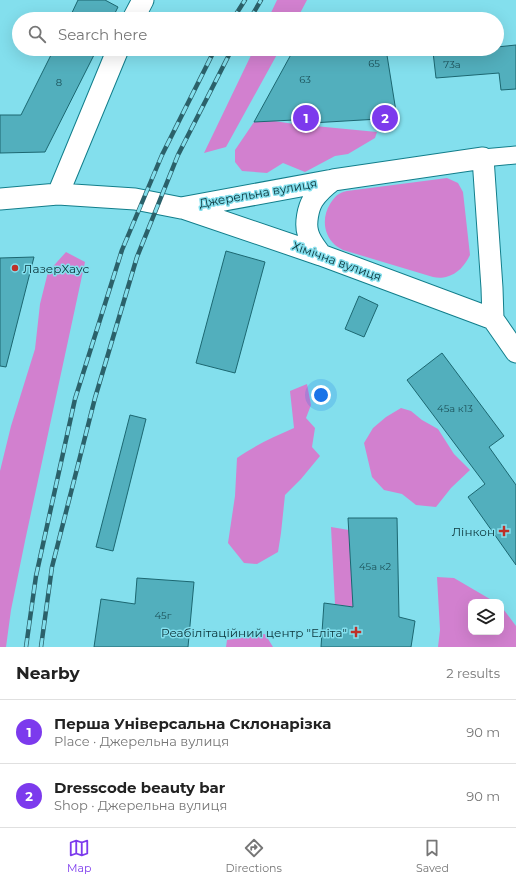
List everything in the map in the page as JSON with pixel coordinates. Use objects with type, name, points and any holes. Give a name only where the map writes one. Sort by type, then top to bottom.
[{"type":"street","points":[[137,12],[143,0]]},
{"type":"street","points":[[58,194],[115,56]]},
{"type":"street","name":"Джерельна вулиця","points":[[0,199],[58,194],[135,199],[181,208],[333,180],[483,158],[516,156]]},
{"type":"street","points":[[483,158],[493,319],[516,352]]},
{"type":"street","points":[[321,255],[314,247],[308,233],[308,212],[312,201],[320,191],[333,180]]},
{"type":"street","name":"Хімічна вулиця","points":[[181,208],[321,255],[493,319]]},
{"type":"shaded area","points":[[277,0],[307,0],[301,12],[271,12]]},
{"type":"shaded area","points":[[251,56],[276,56],[226,147],[204,153]]},
{"type":"shaded area","points":[[274,121],[377,132],[375,138],[348,154],[335,156],[305,172],[283,163],[267,173],[242,171],[235,162],[235,150],[254,122]]},
{"type":"shaded area","points":[[447,178],[458,183],[463,192],[470,255],[461,269],[450,276],[442,278],[433,277],[343,250],[335,245],[328,236],[325,225],[327,209],[337,195],[341,193]]},
{"type":"shaded area","points":[[66,252],[85,262],[25,541],[11,610],[6,647],[0,647],[0,471],[11,426],[35,349],[40,304],[48,272]]},
{"type":"shaded area","points":[[307,384],[311,405],[306,418],[315,428],[312,447],[320,456],[301,479],[285,495],[278,552],[257,564],[244,563],[228,543],[235,496],[237,458],[251,449],[294,428],[290,391]]},
{"type":"shaded area","points":[[401,408],[411,411],[422,420],[438,429],[454,454],[470,470],[451,488],[436,507],[416,505],[402,494],[384,490],[372,477],[364,443],[373,428],[386,417]]},
{"type":"shaded area","points":[[331,527],[349,530],[353,607],[335,604]]},
{"type":"shaded area","points":[[437,577],[454,578],[490,599],[468,599],[468,635],[504,635],[504,610],[516,626],[516,647],[438,647],[440,630]]},
{"type":"shaded area","points":[[265,634],[273,647],[226,647],[227,640]]},
{"type":"building","points":[[78,0],[105,0],[118,7],[116,12],[72,12]]},
{"type":"building","points":[[516,45],[516,89],[501,90],[499,73],[436,78],[433,56],[504,56],[504,46]]},
{"type":"building","points":[[50,56],[93,56],[45,152],[0,153],[0,115],[21,115]]},
{"type":"building","points":[[290,56],[387,56],[398,124],[380,126],[379,119],[294,124],[294,120],[254,122]]},
{"type":"building","points":[[226,251],[265,262],[235,373],[196,363]]},
{"type":"building","points":[[34,257],[6,367],[0,366],[0,258]]},
{"type":"building","points":[[359,296],[378,305],[364,337],[345,329]]},
{"type":"building","points":[[442,353],[504,436],[489,447],[516,485],[516,565],[468,497],[485,484],[407,380]]},
{"type":"building","points":[[130,415],[146,419],[113,551],[96,547]]},
{"type":"building","points":[[348,518],[397,518],[399,617],[415,621],[411,647],[321,647],[324,603],[353,607]]},
{"type":"building","points":[[137,578],[194,582],[188,647],[94,647],[101,599],[135,604]]},
{"type":"railway","points":[[237,12],[245,0]]},
{"type":"railway","points":[[254,12],[261,0]]},
{"type":"railway","points":[[26,647],[36,576],[75,399],[122,250],[162,155],[212,56]]},
{"type":"railway","points":[[41,647],[52,567],[95,398],[137,257],[178,155],[228,56]]},
{"type":"place","name":"Перша Універсальна Склонарізка","points":[[306,118]]},
{"type":"place","name":"Dresscode beauty bar","points":[[385,118]]},
{"type":"place","name":"ЛазерХаус","points":[[15,268]]},
{"type":"place","name":"Лінкон","points":[[504,531]]},
{"type":"place","name":"Реабілітаційний центр \"Еліта\"","points":[[356,632]]}]
